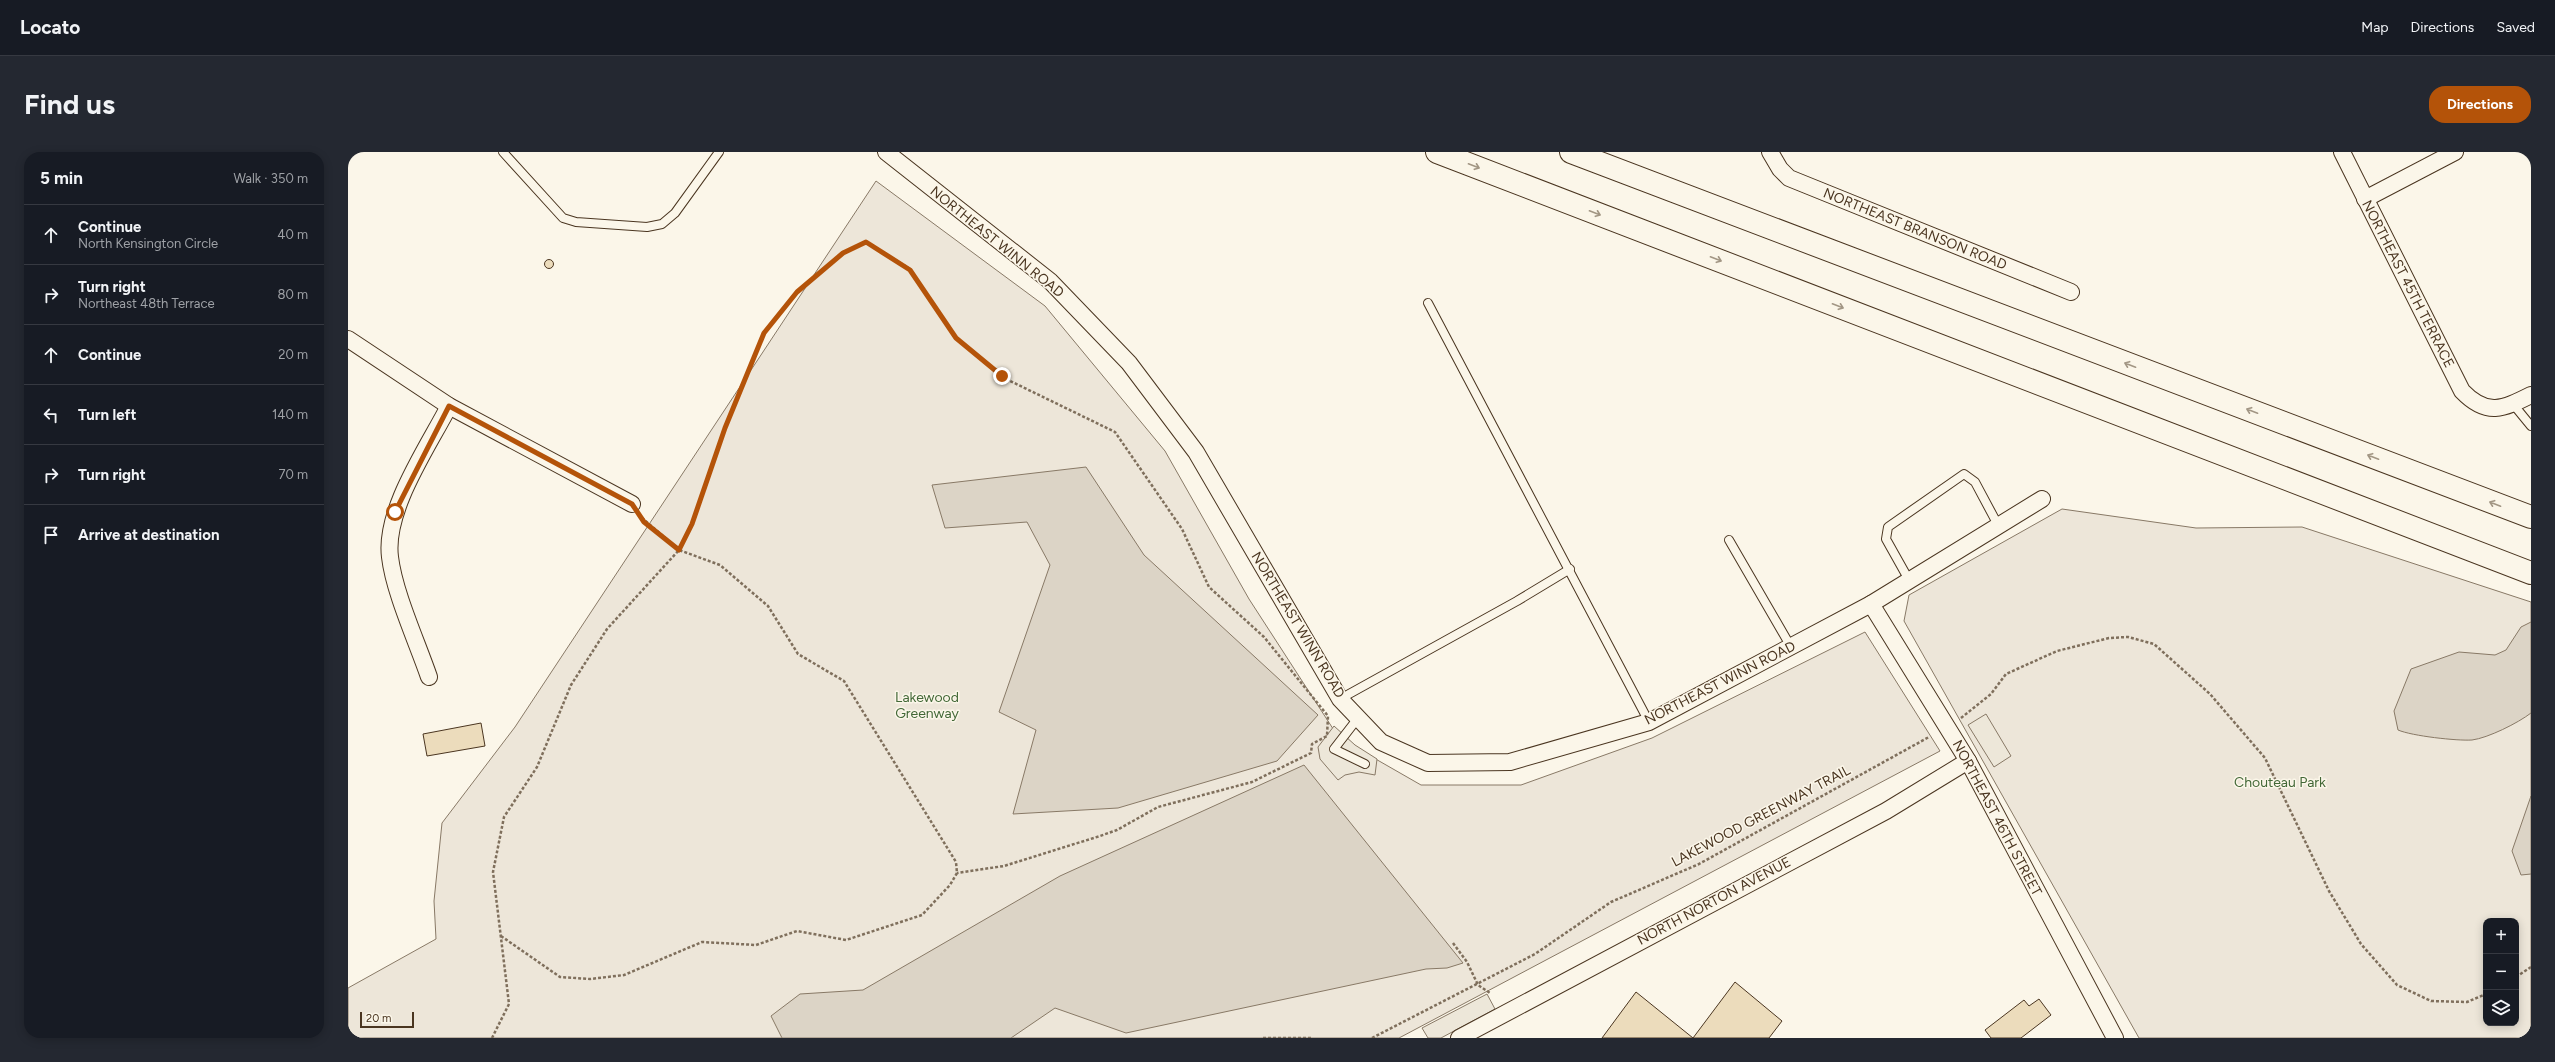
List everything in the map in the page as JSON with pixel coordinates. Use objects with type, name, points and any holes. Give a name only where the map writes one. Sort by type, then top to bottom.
[{"type":"highway","points":[[1437,152],[2531,573]]},
{"type":"highway","points":[[1571,152],[2531,517]]},
{"type":"street","name":"NORTHEAST WINN ROAD","points":[[886,152],[1050,281],[1129,363],[1196,452],[1340,699],[1380,742],[1428,763],[1510,762],[1649,722],[1871,604],[1998,524],[2042,499]]},
{"type":"street","name":"NORTHEAST BRANSON ROAD","points":[[1770,152],[1780,169],[1789,178],[2071,292]]},
{"type":"street","name":"NORTHEAST 45TH TERRACE","points":[[2342,152],[2462,391],[2471,400],[2484,407],[2504,409],[2512,404]]},
{"type":"street","points":[[2365,199],[2455,152]]},
{"type":"street","points":[[348,339],[449,406],[632,504]]},
{"type":"street","points":[[2512,404],[2531,395]]},
{"type":"street","points":[[429,676],[392,571],[390,541],[398,505],[449,406]]},
{"type":"street","name":"NORTHEAST 46TH STREET","points":[[1871,604],[1968,761],[2109,1036]]},
{"type":"street","name":"NORTH NORTON AVENUE","points":[[1459,1038],[1886,811],[1968,761]]},
{"type":"lane","points":[[503,152],[563,218],[576,222],[647,227],[662,224],[675,213],[720,152]]},
{"type":"lane","points":[[1428,303],[1570,569],[1649,722]]},
{"type":"lane","points":[[2512,404],[2531,426]]},
{"type":"lane","points":[[1909,580],[1886,539],[1888,527],[1964,474],[1975,482],[1998,524]]},
{"type":"lane","points":[[1729,540],[1791,647]]},
{"type":"lane","points":[[1340,699],[1517,601],[1570,569]]},
{"type":"lane","points":[[1358,718],[1334,749],[1365,764]]},
{"type":"path","points":[[492,1038],[509,1004],[493,872],[504,817],[537,767],[571,685],[607,629],[679,550],[692,524],[725,428],[764,333],[797,292],[843,253],[866,242],[910,270],[956,338],[1002,376],[1115,432],[1182,529],[1209,587],[1264,637],[1328,716],[1327,736],[1312,744],[1311,753],[1252,782],[1158,807],[1124,827],[1004,866],[956,873]]},
{"type":"path","points":[[501,935],[560,977],[590,979],[624,975],[702,942],[756,946],[797,931],[846,940],[922,915],[950,885],[956,873],[956,862],[844,681],[798,654],[768,606],[720,565],[679,550],[644,522],[632,504]]},
{"type":"path","points":[[1957,721],[1991,694],[2006,674],[2056,651],[2109,638],[2128,637],[2154,644],[2210,694],[2265,758],[2329,891],[2361,944],[2397,985],[2431,1001],[2468,1002],[2483,995]]},
{"type":"path","name":"LAKEWOOD GREENWAY TRAIL","points":[[1372,1038],[1478,985],[1534,954],[1611,902],[1699,864],[1929,737]]},
{"type":"path","points":[[1453,943],[1467,962],[1478,985],[1490,992]]},
{"type":"path","points":[[2519,975],[2531,967]]},
{"type":"path","points":[[1263,1038],[1312,1038]]},
{"type":"green space","name":"Lakewood Greenway","points":[[876,181],[1045,306],[1165,451],[1249,599],[1339,738],[1421,785],[1521,785],[1652,738],[1865,632],[1940,751],[1399,1038],[348,1038],[348,988],[436,939],[434,901],[442,823],[515,727]]},
{"type":"green space","name":"Chouteau Park","points":[[2062,509],[2196,528],[2302,527],[2531,602],[2531,1038],[2139,1038],[1904,621],[1909,595]]},
{"type":"shaded area","points":[[1086,467],[1144,555],[1318,715],[1277,761],[1118,808],[1013,814],[1036,730],[999,712],[1050,565],[1027,522],[945,528],[932,485]]},
{"type":"shaded area","points":[[2531,622],[2531,713],[2503,730],[2472,740],[2435,738],[2398,730],[2394,711],[2411,669],[2459,652],[2495,655],[2506,650],[2521,627]]},
{"type":"shaded area","points":[[1986,714],[2011,756],[1994,767],[1968,725]]},
{"type":"shaded area","points":[[1334,726],[1355,745],[1377,759],[1375,775],[1359,772],[1345,775],[1338,780],[1320,759],[1318,747]]},
{"type":"shaded area","points":[[1304,765],[1463,963],[1447,968],[1426,969],[1126,1033],[1055,1008],[1011,1038],[782,1038],[771,1016],[800,994],[863,990],[1060,876]]},
{"type":"shaded area","points":[[2531,796],[2531,874],[2521,875],[2512,851]]},
{"type":"shaded area","points":[[1487,994],[1495,1009],[1441,1038],[1428,1038],[1422,1028]]},
{"type":"building","points":[[547,260],[551,260],[553,264],[551,268],[547,268],[545,266],[545,262]]},
{"type":"building","points":[[481,723],[485,746],[427,756],[423,734]]},
{"type":"building","points":[[1735,982],[1782,1021],[1769,1038],[1693,1038]]},
{"type":"building","points":[[1636,992],[1693,1038],[1602,1038]]},
{"type":"building","points":[[2039,999],[2051,1015],[2021,1038],[1991,1038],[1985,1030],[2024,1000],[2029,1006]]},
{"type":"route","points":[[395,512],[449,406],[632,504],[644,522],[679,550],[692,524],[725,428],[764,333],[797,292],[833,264],[843,253],[866,242],[910,270],[956,338],[1002,376]]}]
